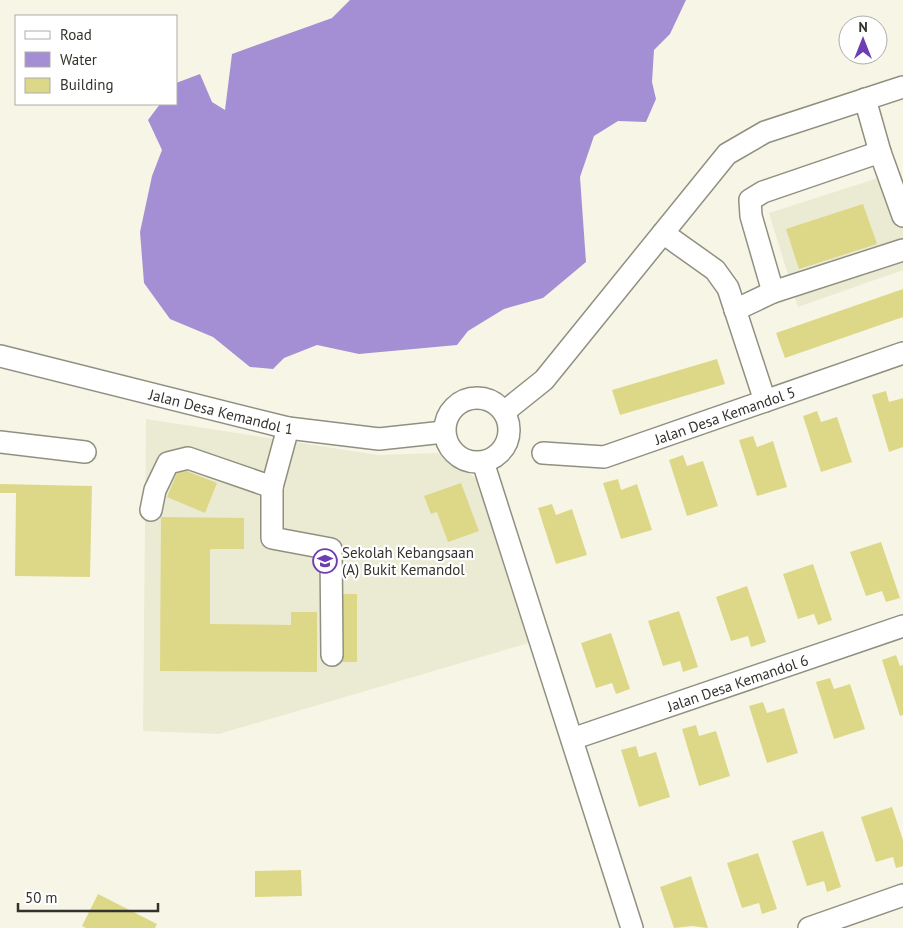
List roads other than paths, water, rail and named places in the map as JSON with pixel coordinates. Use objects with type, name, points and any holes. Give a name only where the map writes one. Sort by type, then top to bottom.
[{"type":"street","points":[[504,412],[544,380],[727,154],[765,132],[903,86]]},
{"type":"street","points":[[865,99],[880,152],[903,216]]},
{"type":"street","points":[[773,292],[751,216],[750,200],[763,192],[880,152]]},
{"type":"street","points":[[663,233],[715,270],[728,288],[765,401]]},
{"type":"street","points":[[735,310],[773,292],[903,250]]},
{"type":"street","name":"Jalan Desa Kemandol 5","points":[[543,453],[604,457],[903,353]]},
{"type":"street","name":"Jalan Desa Kemandol 1","points":[[0,361],[288,428],[379,439],[444,432]]},
{"type":"street","points":[[477,398],[487,399],[504,412],[510,432],[507,443],[501,452],[483,462],[472,462],[462,459],[452,452],[444,432],[445,421],[457,404],[466,399],[477,398]]},
{"type":"street","points":[[288,428],[272,487],[272,538],[331,549],[332,655]]},
{"type":"street","points":[[0,442],[84,452]]},
{"type":"street","points":[[151,510],[155,490],[168,463],[188,458],[272,487]]},
{"type":"street","points":[[483,462],[632,928]]},
{"type":"street","name":"Jalan Desa Kemandol 6","points":[[572,739],[903,626]]},
{"type":"street","points":[[808,928],[903,896]]},
{"type":"water","points":[[350,0],[686,0],[670,34],[654,50],[652,82],[656,99],[646,122],[618,121],[594,136],[580,177],[586,262],[543,298],[504,309],[468,331],[457,345],[359,354],[317,345],[284,358],[273,369],[250,367],[213,337],[170,319],[144,283],[140,232],[152,176],[162,150],[148,120],[159,105],[178,105],[178,82],[200,74],[212,102],[225,110],[232,54],[332,18]]},
{"type":"place","name":"Sekolah Kebangsaan (A) Bukit Kemandol","points":[[325,561]]}]
